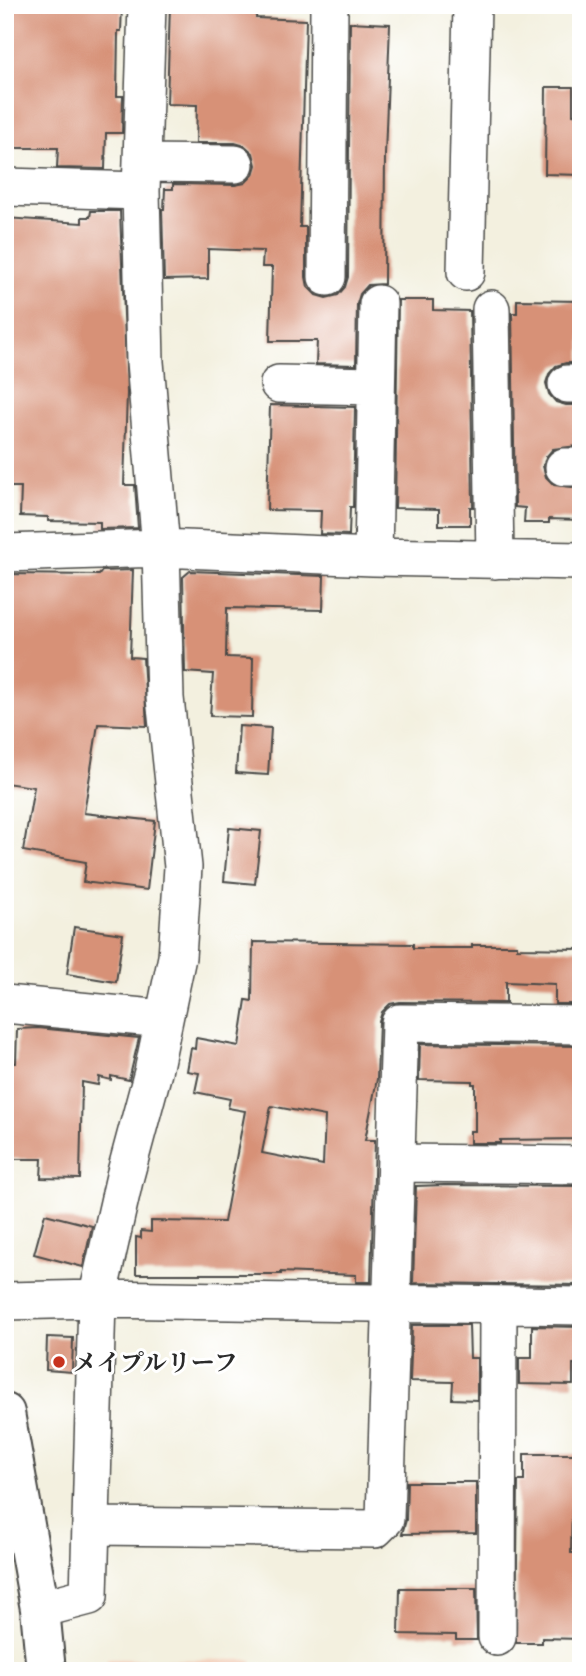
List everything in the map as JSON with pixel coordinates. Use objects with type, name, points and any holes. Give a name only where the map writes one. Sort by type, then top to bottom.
[{"type":"street","points":[[40,1609],[89,1596],[97,1299],[125,1176],[153,1072],[177,957],[183,867],[165,698],[161,548],[145,362],[142,177],[147,5]]},
{"type":"street","points":[[327,277],[329,5]]},
{"type":"street","points":[[466,272],[472,5]]},
{"type":"street","points":[[6,187],[142,177],[235,164]]},
{"type":"street","points":[[373,557],[378,304]]},
{"type":"street","points":[[491,309],[495,560]]},
{"type":"street","points":[[279,384],[376,386]]},
{"type":"street","points":[[5,553],[161,548],[373,557],[581,561]]},
{"type":"street","points":[[5,1003],[164,1019]]},
{"type":"street","points":[[91,1526],[376,1529],[385,1519],[400,1023],[581,1025]]},
{"type":"street","points":[[397,1163],[581,1165]]},
{"type":"street","points":[[5,1301],[97,1299],[581,1306]]},
{"type":"street","points":[[497,1637],[498,1305]]},
{"type":"street","points":[[5,1413],[40,1609],[46,1671]]},
{"type":"shaded area","points":[[107,1659],[252,1660],[252,1671],[107,1671]]},
{"type":"building","points":[[5,5],[122,5],[121,31],[118,31],[117,96],[123,96],[122,133],[106,133],[105,169],[57,168],[58,148],[5,148]]},
{"type":"building","points":[[170,5],[257,5],[256,18],[306,20],[300,227],[306,227],[308,287],[316,295],[326,298],[338,295],[345,287],[348,277],[350,22],[390,24],[384,284],[368,285],[360,294],[357,304],[356,365],[316,364],[317,341],[270,341],[272,267],[262,267],[263,251],[208,249],[208,279],[164,280],[162,209],[165,189],[173,189],[173,184],[245,183],[253,175],[256,165],[253,153],[245,146],[235,143],[196,143],[197,105],[167,104]]},
{"type":"building","points":[[546,87],[573,87],[573,114],[581,115],[581,175],[545,174]]},
{"type":"building","points":[[91,211],[120,211],[127,393],[124,485],[135,485],[138,528],[100,529],[100,522],[48,521],[48,517],[20,516],[21,487],[5,487],[5,363],[8,363],[10,256],[5,256],[5,218],[82,223],[82,217],[90,217]]},
{"type":"building","points":[[398,300],[433,300],[433,310],[470,311],[473,507],[470,507],[470,525],[439,525],[439,509],[395,508]]},
{"type":"building","points":[[517,300],[581,301],[581,363],[556,366],[546,383],[549,394],[556,402],[581,405],[581,434],[577,434],[577,446],[553,449],[543,466],[546,477],[554,485],[581,488],[581,520],[549,519],[549,523],[524,523],[525,508],[515,507],[512,313],[517,313]]},
{"type":"building","points":[[270,405],[355,407],[353,507],[350,507],[349,535],[320,534],[321,511],[267,510]]},
{"type":"building","points":[[133,570],[130,657],[143,658],[147,726],[98,724],[84,813],[155,821],[147,890],[83,882],[86,862],[23,851],[34,787],[5,783],[5,574],[99,575],[102,571]]},
{"type":"building","points":[[190,571],[324,576],[323,610],[227,608],[226,657],[253,658],[252,717],[210,716],[213,674],[185,672],[183,577]]},
{"type":"building","points":[[239,726],[271,728],[268,775],[236,773]]},
{"type":"building","points":[[229,828],[261,831],[255,884],[224,881]]},
{"type":"building","points":[[74,927],[123,934],[116,982],[67,974]]},
{"type":"building","points":[[253,942],[413,944],[413,948],[517,945],[517,948],[581,949],[581,1004],[555,1004],[555,984],[506,982],[506,1003],[400,1002],[390,1004],[382,1012],[379,1022],[377,1079],[365,1140],[375,1140],[371,1282],[356,1282],[356,1275],[281,1272],[136,1274],[136,1237],[141,1238],[141,1231],[151,1232],[151,1221],[224,1222],[245,1111],[228,1108],[230,1099],[195,1092],[199,1073],[187,1071],[191,1048],[195,1049],[196,1038],[239,1046],[246,1000],[252,1001]],"holes":[[[271,1106],[325,1116],[323,1165],[262,1153]]]},
{"type":"building","points":[[38,1028],[139,1038],[129,1080],[111,1076],[111,1080],[99,1077],[98,1085],[82,1082],[80,1179],[41,1178],[42,1159],[5,1159],[5,1063],[16,1063],[17,1029]]},
{"type":"building","points":[[420,1044],[581,1046],[581,1139],[470,1143],[470,1131],[475,1131],[475,1084],[472,1084],[472,1081],[419,1080]]},
{"type":"building","points":[[416,1186],[579,1186],[581,1285],[413,1283]]},
{"type":"building","points":[[45,1214],[92,1226],[83,1267],[34,1254]]},
{"type":"building","points":[[412,1325],[469,1325],[470,1358],[477,1358],[477,1400],[452,1399],[453,1382],[410,1381]]},
{"type":"building","points":[[532,1326],[581,1327],[581,1364],[573,1364],[573,1385],[519,1384],[519,1358],[532,1358]]},
{"type":"building","name":"メイプルリーフ","points":[[47,1337],[73,1338],[72,1372],[46,1370]]},
{"type":"building","points":[[524,1454],[581,1454],[581,1506],[572,1505],[571,1553],[581,1553],[581,1639],[542,1638],[542,1643],[516,1643],[518,1481],[524,1481]]},
{"type":"building","points":[[407,1482],[476,1482],[476,1533],[402,1534],[406,1520]]},
{"type":"building","points":[[400,1588],[476,1588],[477,1640],[456,1640],[456,1635],[399,1634]]},
{"type":"place","name":"メイプルリーフ","points":[[59,1362]]}]
